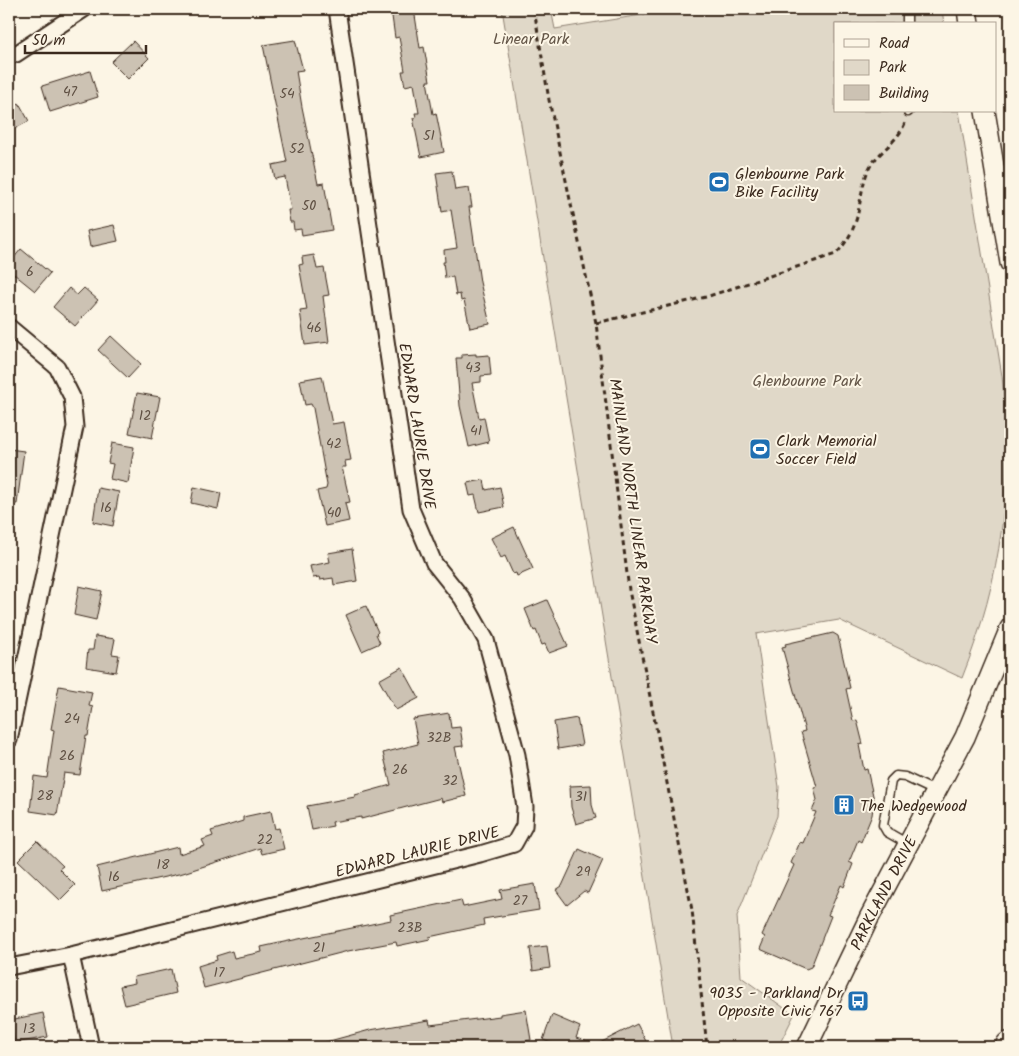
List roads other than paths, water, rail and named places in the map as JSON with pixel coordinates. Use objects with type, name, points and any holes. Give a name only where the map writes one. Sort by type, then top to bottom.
[{"type":"street","points":[[9,56],[16,54],[84,9]]},
{"type":"street","name":"EDWARD LAURIE DRIVE","points":[[9,967],[71,954],[480,854],[514,844],[524,826],[525,807],[517,755],[486,640],[462,598],[434,562],[411,509],[337,9]]},
{"type":"street","points":[[967,9],[969,22]]},
{"type":"street","points":[[984,112],[1010,263]]},
{"type":"street","points":[[9,327],[57,367],[72,397],[75,427],[9,740]]},
{"type":"street","name":"PARKLAND DRIVE","points":[[807,1047],[870,918],[965,738],[1010,628]]},
{"type":"street","points":[[71,954],[91,1047]]},
{"type":"lane","points":[[907,9],[907,22]]},
{"type":"lane","points":[[909,845],[887,832],[883,825],[892,781],[896,776],[905,777],[936,792]]},
{"type":"place","name":"Glenbourne Park Bike Facility","points":[[719,182]]},
{"type":"place","name":"Clark Memorial Soccer Field","points":[[760,449]]},
{"type":"place","name":"The Wedgewood","points":[[844,805]]},
{"type":"place","name":"9035 - Parkland Dr Opposite Civic 767","points":[[858,1001]]},
{"type":"park label","name":"Linear Park","points":[[531,38]]},
{"type":"park label","name":"Glenbourne Park","points":[[807,380]]}]
